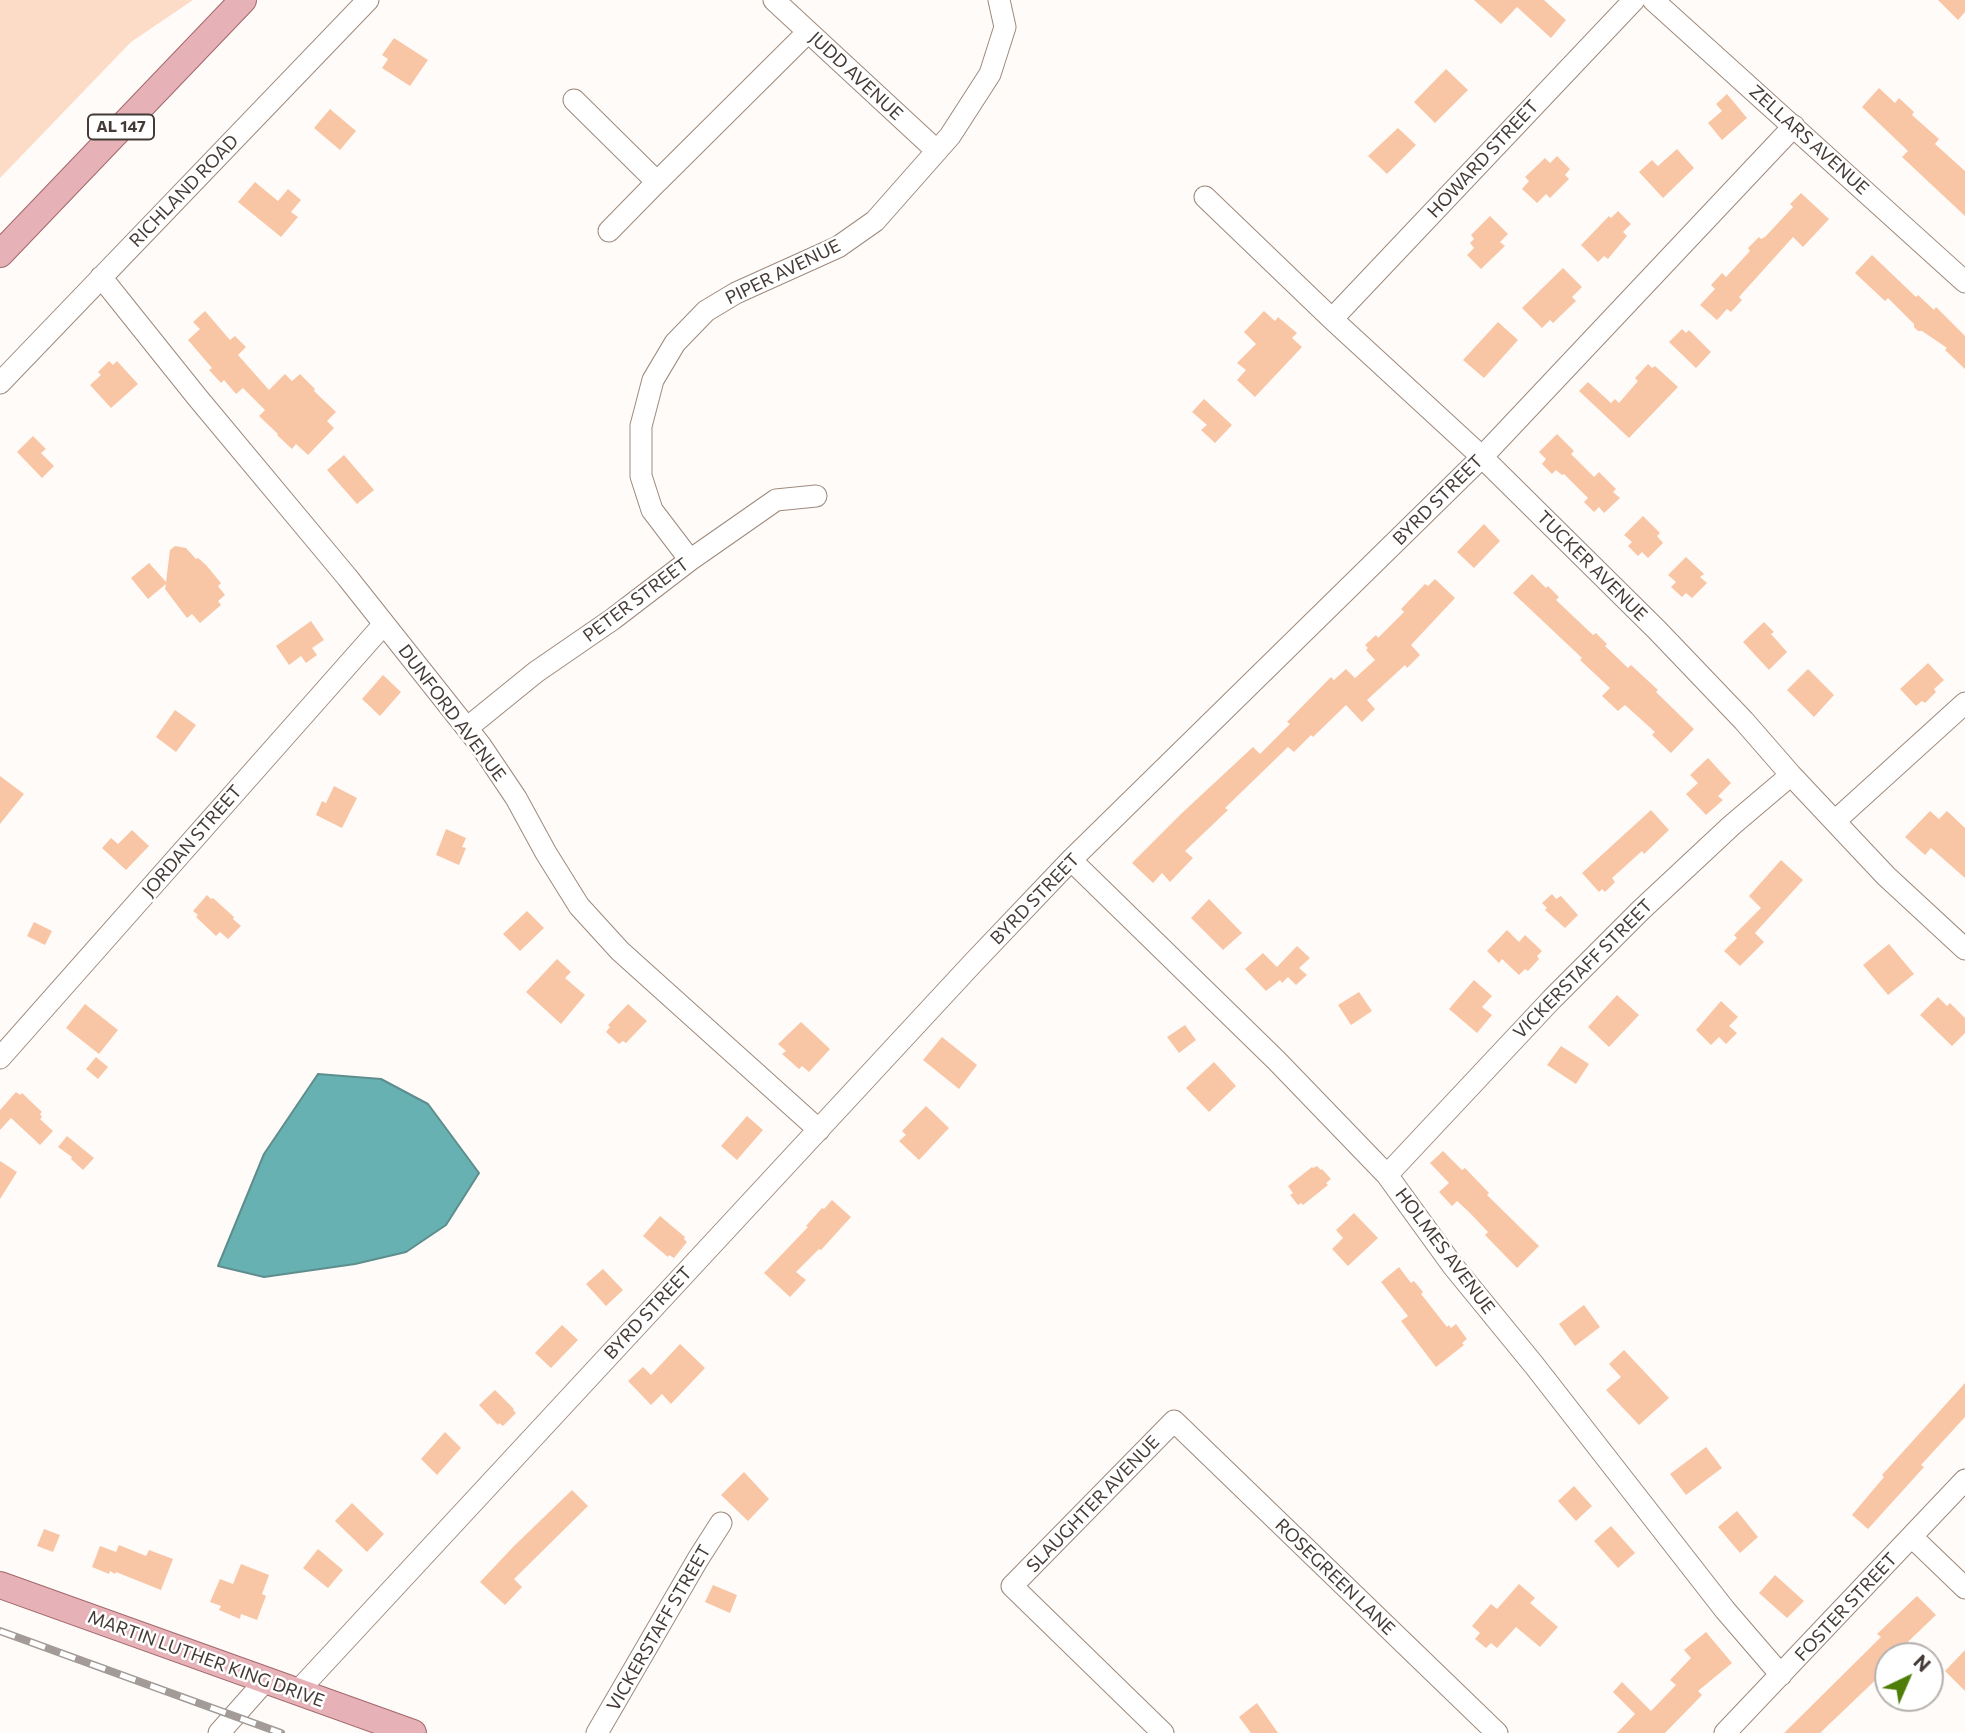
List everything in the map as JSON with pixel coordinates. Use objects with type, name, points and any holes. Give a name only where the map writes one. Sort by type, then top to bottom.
[{"type":"main road","name":"AL 147","points":[[0,254],[243,0]]},
{"type":"main road","name":"MARTIN LUTHER KING DRIVE","points":[[0,1585],[413,1733]]},
{"type":"street","name":"RICHLAND ROAD","points":[[0,383],[368,0]]},
{"type":"street","name":"JUDD AVENUE","points":[[774,0],[937,151]]},
{"type":"street","name":"PIPER AVENUE","points":[[690,560],[652,510],[641,476],[641,426],[653,380],[675,343],[706,311],[736,293],[838,247],[875,220],[950,136],[990,74],[1005,27],[999,0]]},
{"type":"street","name":"HOWARD STREET","points":[[1332,319],[1634,0]]},
{"type":"street","name":"ZELLARS AVENUE","points":[[1653,0],[1965,282]]},
{"type":"street","points":[[610,231],[808,32]]},
{"type":"street","points":[[575,100],[657,182]]},
{"type":"street","name":"BYRD STREET","points":[[297,1692],[1071,860],[1482,457],[1794,126]]},
{"type":"street","name":"TUCKER AVENUE","points":[[1205,197],[1482,457],[1657,630],[1744,720],[1791,775],[1886,876],[1965,949]]},
{"type":"street","name":"DUNFORD AVENUE","points":[[101,277],[467,728],[516,798],[579,906],[620,951],[819,1130]]},
{"type":"street","name":"PETER STREET","points":[[467,728],[536,672],[614,620],[690,560],[776,500],[816,496]]},
{"type":"street","name":"JORDAN STREET","points":[[0,1058],[384,624]]},
{"type":"street","points":[[1835,821],[1965,703]]},
{"type":"street","name":"VICKERSTAFF STREET","points":[[1387,1175],[1552,999],[1641,910],[1732,825],[1791,775]]},
{"type":"street","name":"HOLMES AVENUE","points":[[1071,860],[1267,1052],[1387,1175],[1453,1266],[1534,1364],[1726,1610],[1781,1675]]},
{"type":"street","name":"SLAUGHTER AVENUE","points":[[1163,1733],[1012,1586],[1174,1421]]},
{"type":"street","name":"ROSEGREEN LANE","points":[[1174,1421],[1497,1733]]},
{"type":"street","name":"FOSTER STREET","points":[[1725,1733],[1965,1480]]},
{"type":"street","name":"VICKERSTAFF STREET","points":[[597,1733],[721,1523]]},
{"type":"street","points":[[1912,1537],[1965,1588]]},
{"type":"street","points":[[219,1733],[266,1680]]},
{"type":"shaded area","points":[[0,0],[193,0],[131,42],[0,178]]},
{"type":"water","points":[[318,1074],[381,1079],[428,1104],[479,1173],[446,1225],[406,1252],[355,1264],[264,1277],[218,1266],[264,1154]]},
{"type":"building","points":[[1474,0],[1544,0],[1566,20],[1551,38],[1517,7],[1501,24]]},
{"type":"building","points":[[1938,0],[1965,0],[1965,12],[1958,20]]},
{"type":"building","points":[[394,38],[428,60],[410,86],[382,68],[388,59],[382,55]]},
{"type":"building","points":[[1446,69],[1468,90],[1435,123],[1414,102]]},
{"type":"building","points":[[1879,88],[1895,103],[1899,98],[1914,112],[1912,115],[1939,139],[1935,144],[1965,171],[1965,216],[1902,157],[1908,151],[1862,107]]},
{"type":"building","points":[[1727,94],[1747,118],[1722,140],[1708,123],[1722,111],[1716,104]]},
{"type":"building","points":[[330,109],[356,131],[340,150],[314,128]]},
{"type":"building","points":[[1398,128],[1416,145],[1387,174],[1368,156]]},
{"type":"building","points":[[1677,149],[1694,168],[1663,198],[1639,172],[1652,160],[1658,166]]},
{"type":"building","points":[[1557,156],[1570,169],[1565,175],[1569,179],[1550,198],[1546,194],[1537,203],[1522,189],[1529,181],[1525,177],[1545,158],[1550,163]]},
{"type":"building","points":[[255,182],[278,201],[288,189],[301,200],[291,212],[298,217],[281,237],[238,202]]},
{"type":"building","points":[[1801,193],[1829,219],[1803,247],[1793,237],[1739,297],[1742,300],[1731,312],[1727,309],[1717,320],[1700,305],[1715,289],[1711,285],[1722,273],[1726,277],[1750,251],[1748,248],[1759,237],[1765,237],[1793,207],[1790,204]]},
{"type":"building","points":[[1618,211],[1631,224],[1623,232],[1627,236],[1608,259],[1604,256],[1598,262],[1581,245],[1609,216],[1611,218]]},
{"type":"building","points":[[1490,216],[1508,234],[1500,242],[1505,246],[1481,269],[1467,255],[1474,248],[1470,243],[1474,239],[1471,235]]},
{"type":"building","points":[[1872,255],[1916,297],[1918,295],[1934,310],[1936,307],[1965,336],[1965,369],[1945,350],[1947,348],[1918,331],[1888,298],[1885,301],[1855,273]]},
{"type":"building","points":[[1563,268],[1582,287],[1572,297],[1576,301],[1553,323],[1550,320],[1542,328],[1522,308]]},
{"type":"building","points":[[205,311],[230,340],[235,336],[246,347],[238,355],[269,390],[285,374],[292,381],[300,374],[336,412],[327,421],[334,428],[308,455],[296,444],[292,449],[277,435],[259,416],[265,410],[243,388],[236,394],[224,380],[221,383],[209,370],[212,368],[188,340],[200,329],[193,322]]},
{"type":"building","points":[[1264,311],[1275,321],[1278,317],[1297,333],[1292,338],[1302,347],[1255,397],[1237,380],[1246,370],[1237,363],[1256,344],[1244,332]]},
{"type":"building","points":[[1498,322],[1518,340],[1484,378],[1463,360]]},
{"type":"building","points":[[1682,329],[1686,333],[1689,330],[1711,352],[1696,368],[1669,342]]},
{"type":"building","points":[[109,361],[113,365],[117,361],[138,384],[111,408],[90,385],[101,375],[98,372]]},
{"type":"building","points":[[1648,364],[1652,368],[1655,366],[1678,387],[1629,438],[1579,391],[1588,382],[1611,403],[1615,399],[1619,403],[1638,381],[1635,378]]},
{"type":"building","points":[[1204,399],[1232,425],[1215,443],[1201,430],[1207,425],[1192,412]]},
{"type":"building","points":[[1557,434],[1574,451],[1571,454],[1594,477],[1599,472],[1616,489],[1613,492],[1620,498],[1604,513],[1599,507],[1594,512],[1584,502],[1588,498],[1564,474],[1556,470],[1552,474],[1542,464],[1546,459],[1539,452]]},
{"type":"building","points":[[33,436],[46,449],[41,453],[54,466],[42,478],[17,452]]},
{"type":"building","points":[[344,455],[374,490],[357,504],[327,470]]},
{"type":"building","points":[[1643,516],[1660,533],[1657,536],[1663,543],[1648,558],[1642,552],[1638,556],[1628,546],[1632,542],[1624,535]]},
{"type":"building","points":[[1484,524],[1500,541],[1474,568],[1457,552]]},
{"type":"building","points":[[175,546],[186,548],[206,565],[221,583],[218,586],[225,595],[218,601],[221,605],[200,623],[192,614],[187,618],[165,589],[166,584],[148,599],[131,578],[149,563],[166,582],[170,550]]},
{"type":"building","points":[[1686,557],[1704,574],[1700,577],[1707,583],[1692,598],[1686,593],[1682,597],[1671,587],[1676,582],[1668,575]]},
{"type":"building","points":[[1532,574],[1559,597],[1556,600],[1593,635],[1596,633],[1607,644],[1605,646],[1628,668],[1631,665],[1658,690],[1656,692],[1694,729],[1671,753],[1652,735],[1655,732],[1625,705],[1618,711],[1602,696],[1610,688],[1513,593]]},
{"type":"building","points":[[1435,579],[1455,598],[1411,645],[1420,655],[1367,700],[1375,709],[1362,722],[1346,705],[1294,752],[1288,747],[1185,851],[1193,858],[1170,882],[1162,873],[1153,883],[1132,863],[1253,747],[1260,754],[1331,677],[1334,680],[1346,669],[1355,678],[1375,660],[1365,645],[1376,635],[1378,638],[1404,612],[1401,609],[1425,584],[1428,586]]},
{"type":"building","points":[[311,621],[324,640],[312,648],[317,655],[306,663],[301,656],[289,665],[276,646]]},
{"type":"building","points":[[1764,622],[1787,652],[1769,670],[1743,642]]},
{"type":"building","points":[[1928,663],[1944,680],[1925,703],[1922,701],[1916,706],[1900,689]]},
{"type":"building","points":[[1808,669],[1834,695],[1814,717],[1787,690]]},
{"type":"building","points":[[383,675],[401,692],[380,716],[362,699]]},
{"type":"building","points":[[175,710],[196,725],[176,752],[156,737]]},
{"type":"building","points":[[1708,758],[1731,783],[1718,796],[1723,800],[1706,815],[1686,794],[1698,783],[1690,775]]},
{"type":"building","points":[[0,776],[24,794],[0,824]]},
{"type":"building","points":[[334,786],[357,798],[342,828],[316,815],[322,801],[326,803]]},
{"type":"building","points":[[1651,810],[1669,830],[1644,854],[1642,851],[1612,878],[1615,882],[1605,892],[1602,889],[1599,892],[1582,873]]},
{"type":"building","points":[[1930,811],[1939,819],[1947,811],[1965,828],[1965,878],[1931,848],[1925,855],[1905,837]]},
{"type":"building","points":[[446,829],[466,838],[462,847],[466,848],[459,865],[436,855]]},
{"type":"building","points":[[132,830],[149,846],[126,870],[102,848],[111,838],[118,844]]},
{"type":"building","points":[[1781,860],[1803,880],[1755,933],[1764,942],[1740,966],[1724,951],[1737,938],[1734,935],[1761,908],[1749,896]]},
{"type":"building","points":[[1552,894],[1556,899],[1561,896],[1578,915],[1565,928],[1545,910],[1547,908],[1542,903]]},
{"type":"building","points":[[207,895],[241,926],[228,939],[220,932],[216,936],[193,911]]},
{"type":"building","points":[[1209,899],[1242,933],[1223,950],[1191,918]]},
{"type":"building","points":[[527,911],[544,928],[520,951],[503,934]]},
{"type":"building","points":[[34,922],[52,931],[45,945],[27,936]]},
{"type":"building","points":[[1507,930],[1519,942],[1525,935],[1542,951],[1537,956],[1539,959],[1528,971],[1525,969],[1519,975],[1502,959],[1499,963],[1487,951]]},
{"type":"building","points":[[1889,944],[1914,974],[1888,995],[1863,965]]},
{"type":"building","points":[[1297,946],[1310,958],[1299,968],[1307,975],[1296,985],[1288,977],[1266,991],[1245,969],[1263,953],[1277,967]]},
{"type":"building","points":[[557,959],[571,972],[565,978],[585,995],[561,1024],[526,992]]},
{"type":"building","points":[[1474,980],[1492,996],[1482,1007],[1492,1015],[1477,1033],[1449,1009]]},
{"type":"building","points":[[1359,992],[1372,1011],[1351,1025],[1338,1005]]},
{"type":"building","points":[[1617,995],[1639,1015],[1609,1047],[1588,1027]]},
{"type":"building","points":[[1938,997],[1947,1006],[1950,1003],[1965,1018],[1965,1033],[1952,1046],[1920,1015]]},
{"type":"building","points":[[1721,1001],[1738,1017],[1729,1026],[1737,1033],[1726,1044],[1719,1037],[1711,1045],[1696,1030]]},
{"type":"building","points":[[85,1004],[118,1030],[99,1054],[66,1028]]},
{"type":"building","points":[[628,1004],[647,1021],[626,1043],[623,1041],[619,1044],[606,1032],[610,1027],[608,1025]]},
{"type":"building","points":[[801,1022],[830,1049],[809,1072],[802,1066],[799,1069],[782,1054],[786,1051],[778,1044]]},
{"type":"building","points":[[1185,1025],[1196,1040],[1179,1053],[1167,1037]]},
{"type":"building","points":[[942,1037],[977,1065],[959,1089],[923,1060]]},
{"type":"building","points":[[1561,1046],[1589,1064],[1576,1084],[1547,1065]]},
{"type":"building","points":[[96,1057],[108,1067],[98,1079],[86,1069]]},
{"type":"building","points":[[1214,1062],[1236,1086],[1209,1112],[1186,1088]]},
{"type":"building","points":[[16,1092],[20,1095],[22,1093],[42,1112],[40,1119],[53,1131],[40,1145],[11,1118],[0,1130],[0,1110]]},
{"type":"building","points":[[926,1106],[949,1128],[919,1160],[899,1141],[906,1135],[902,1131]]},
{"type":"building","points":[[747,1116],[763,1130],[737,1160],[721,1146]]},
{"type":"building","points":[[67,1136],[94,1158],[83,1170],[72,1157],[58,1147]]},
{"type":"building","points":[[1443,1151],[1462,1170],[1465,1168],[1489,1193],[1487,1195],[1539,1246],[1517,1268],[1485,1235],[1488,1232],[1469,1212],[1457,1201],[1452,1206],[1439,1192],[1449,1183],[1430,1163]]},
{"type":"building","points":[[0,1161],[17,1172],[0,1199]]},
{"type":"building","points":[[1317,1166],[1331,1179],[1326,1183],[1328,1185],[1303,1205],[1298,1205],[1290,1195],[1293,1193],[1288,1186]]},
{"type":"building","points":[[832,1200],[851,1217],[821,1250],[796,1272],[806,1280],[790,1297],[764,1273]]},
{"type":"building","points":[[1354,1213],[1378,1238],[1348,1266],[1332,1249],[1343,1238],[1336,1230]]},
{"type":"building","points":[[660,1216],[685,1237],[687,1242],[674,1258],[669,1255],[668,1257],[643,1236]]},
{"type":"building","points":[[1399,1267],[1411,1283],[1414,1281],[1423,1292],[1421,1294],[1447,1327],[1449,1325],[1451,1328],[1456,1324],[1467,1339],[1462,1343],[1464,1345],[1436,1367],[1401,1321],[1408,1316],[1381,1282]]},
{"type":"building","points":[[603,1269],[623,1290],[606,1306],[586,1284]]},
{"type":"building","points":[[1584,1305],[1600,1327],[1575,1346],[1559,1324]]},
{"type":"building","points":[[562,1325],[578,1340],[551,1368],[535,1353]]},
{"type":"building","points":[[680,1344],[705,1368],[671,1404],[662,1394],[651,1405],[628,1381],[643,1367],[651,1375]]},
{"type":"building","points":[[1624,1350],[1669,1398],[1639,1425],[1606,1390],[1621,1377],[1609,1364]]},
{"type":"building","points":[[1965,1383],[1965,1417],[1868,1529],[1852,1515],[1884,1477],[1882,1475]]},
{"type":"building","points":[[495,1390],[516,1413],[503,1426],[499,1423],[498,1425],[479,1405]]},
{"type":"building","points":[[445,1432],[461,1448],[437,1475],[421,1459]]},
{"type":"building","points":[[1706,1447],[1722,1468],[1686,1495],[1670,1474]]},
{"type":"building","points":[[744,1472],[769,1499],[748,1521],[721,1495]]},
{"type":"building","points":[[1574,1486],[1592,1506],[1576,1521],[1558,1501]]},
{"type":"building","points":[[572,1490],[588,1506],[514,1579],[522,1587],[505,1605],[480,1582]]},
{"type":"building","points":[[352,1503],[384,1534],[367,1552],[335,1521]]},
{"type":"building","points":[[1737,1511],[1758,1537],[1740,1553],[1718,1527]]},
{"type":"building","points":[[1611,1526],[1635,1553],[1618,1568],[1594,1541]]},
{"type":"building","points":[[44,1529],[60,1535],[53,1552],[37,1546]]},
{"type":"building","points":[[119,1545],[146,1556],[149,1550],[173,1559],[161,1590],[116,1572],[115,1574],[110,1571],[109,1574],[92,1567],[100,1546],[116,1552]]},
{"type":"building","points":[[318,1549],[343,1570],[328,1588],[303,1568]]},
{"type":"building","points":[[241,1564],[269,1575],[262,1594],[266,1596],[257,1620],[241,1614],[240,1619],[219,1610],[221,1606],[210,1602],[220,1579],[233,1584]]},
{"type":"building","points":[[1775,1575],[1804,1601],[1787,1618],[1759,1593]]},
{"type":"building","points":[[1519,1584],[1535,1598],[1530,1603],[1558,1627],[1540,1647],[1516,1627],[1497,1648],[1491,1643],[1486,1648],[1475,1639],[1480,1633],[1472,1626],[1491,1604],[1497,1609]]},
{"type":"building","points":[[713,1585],[737,1595],[730,1613],[705,1602]]},
{"type":"building","points":[[1917,1596],[1936,1615],[1908,1642],[1876,1642],[1881,1637],[1877,1634]]},
{"type":"building","points":[[1706,1632],[1732,1663],[1698,1691],[1702,1695],[1665,1733],[1617,1733],[1635,1714],[1613,1692],[1622,1682],[1651,1711],[1676,1685],[1670,1680],[1691,1658],[1684,1650]]},
{"type":"building","points":[[1874,1644],[1874,1681],[1820,1733],[1784,1733]]},
{"type":"building","points":[[1965,1650],[1965,1691],[1945,1671]]},
{"type":"building","points":[[1257,1703],[1278,1733],[1251,1733],[1239,1717]]},
{"type":"railway","points":[[0,1631],[281,1733]]}]
